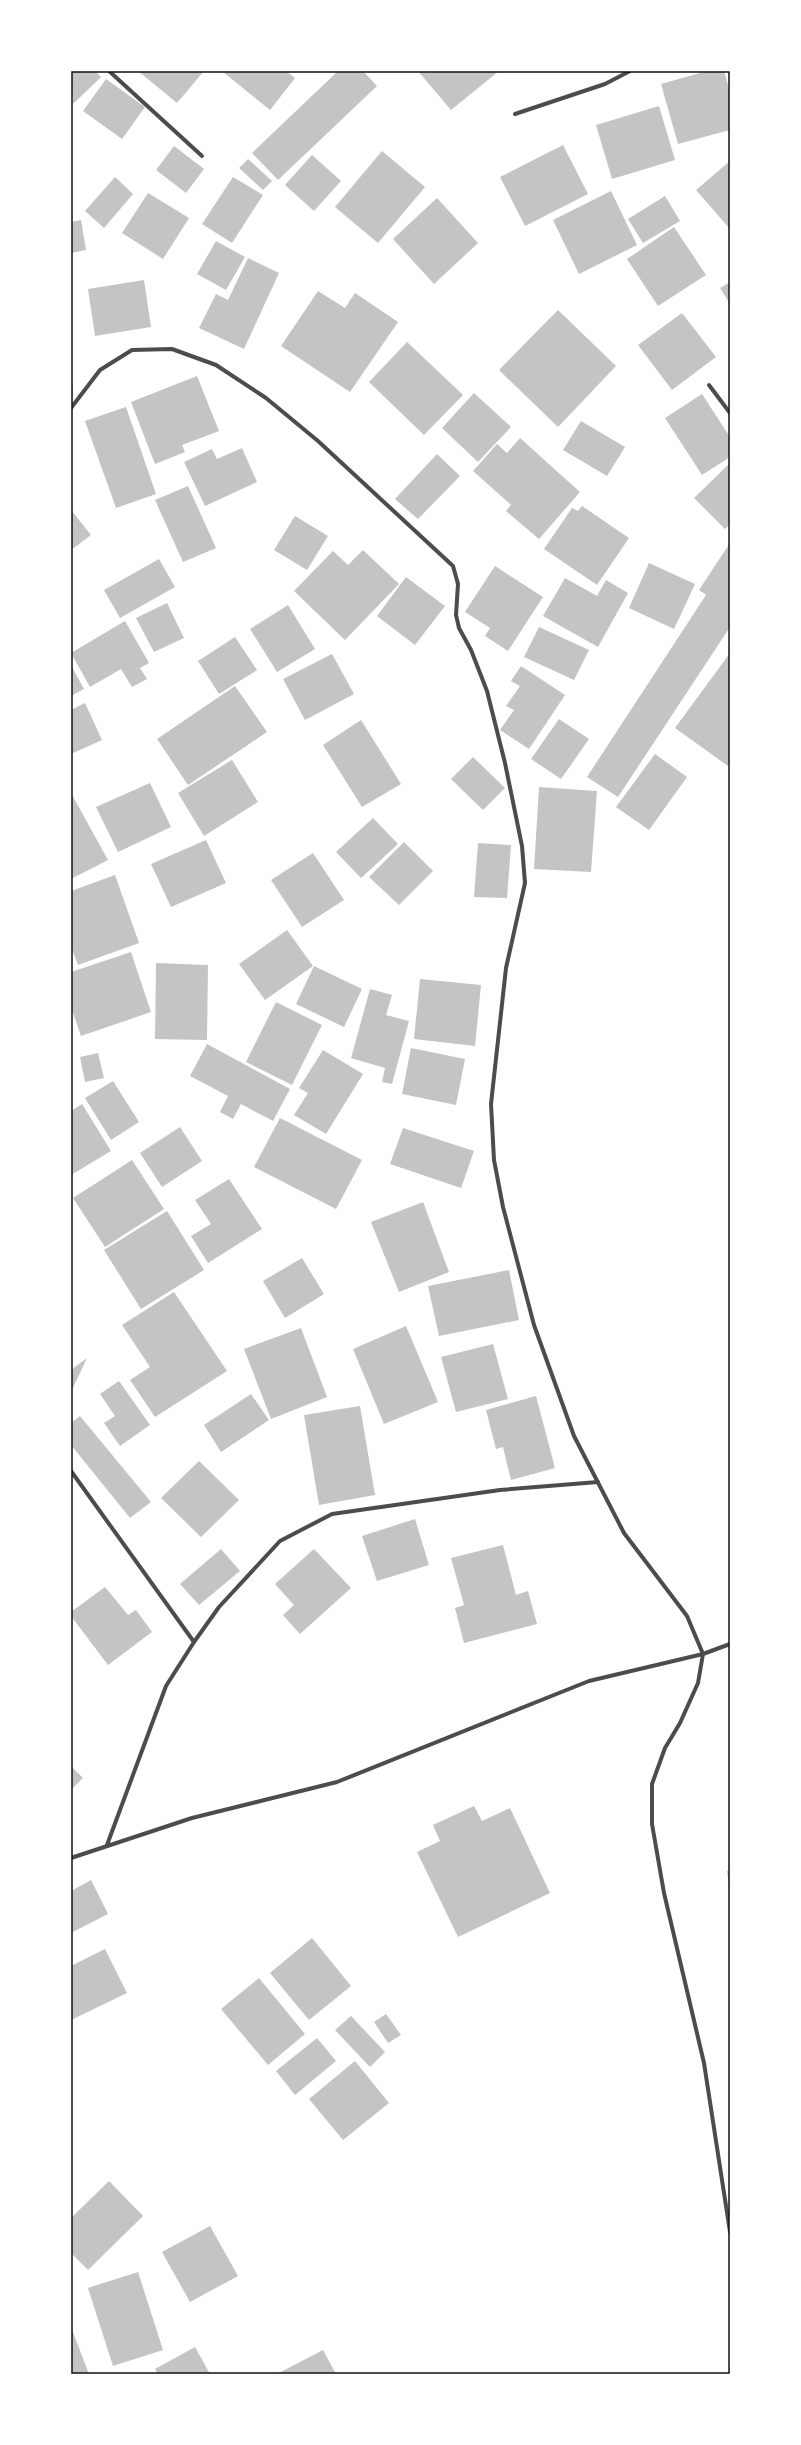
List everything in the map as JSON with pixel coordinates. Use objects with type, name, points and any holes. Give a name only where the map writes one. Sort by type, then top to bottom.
[{"type":"street","points":[[109,71],[202,156]]},
{"type":"street","points":[[515,114],[605,84],[630,71]]},
{"type":"street","points":[[71,408],[100,370],[132,350],[172,349],[216,365],[266,398],[318,441],[454,566],[458,584],[456,615],[459,628],[471,650],[487,692],[505,763],[522,846],[525,883],[506,968],[495,1050],[491,1104],[494,1160],[503,1207],[534,1325],[574,1436],[624,1533],[687,1616],[703,1654],[698,1684],[680,1723],[665,1748],[652,1784],[652,1824],[664,1893],[704,2063],[730,2232]]},
{"type":"street","points":[[709,385],[730,412]]},
{"type":"street","points":[[71,1471],[194,1642]]},
{"type":"street","points":[[107,1846],[166,1686],[194,1642],[219,1607],[280,1541],[332,1514],[500,1490],[598,1482]]},
{"type":"street","points":[[71,1858],[192,1818],[338,1782],[588,1681],[703,1654],[730,1644]]},
{"type":"building","points":[[71,71],[95,71],[101,77],[73,104]]},
{"type":"building","points":[[138,71],[204,71],[177,103]]},
{"type":"building","points":[[222,71],[286,71],[295,78],[270,110]]},
{"type":"building","points":[[338,71],[363,71],[377,86],[278,180],[252,153]]},
{"type":"building","points":[[418,71],[499,71],[451,110]]},
{"type":"building","points":[[707,71],[724,71],[730,92],[730,130],[678,144],[661,84]]},
{"type":"building","points":[[106,79],[145,107],[122,139],[83,111]]},
{"type":"building","points":[[659,106],[675,160],[612,179],[596,125]]},
{"type":"building","points":[[563,145],[588,194],[525,226],[500,177]]},
{"type":"building","points":[[174,146],[204,169],[186,193],[156,170]]},
{"type":"building","points":[[382,151],[425,187],[378,243],[335,207]]},
{"type":"building","points":[[312,155],[341,181],[314,211],[285,185]]},
{"type":"building","points":[[248,159],[272,181],[263,190],[239,168]]},
{"type":"building","points":[[730,161],[730,229],[696,190]]},
{"type":"building","points":[[115,177],[133,194],[104,228],[85,211]]},
{"type":"building","points":[[233,177],[263,195],[232,243],[202,224]]},
{"type":"building","points":[[611,191],[637,245],[579,274],[553,220]]},
{"type":"building","points":[[148,193],[189,218],[163,259],[122,233]]},
{"type":"building","points":[[665,196],[680,221],[643,243],[628,219]]},
{"type":"building","points":[[437,198],[478,243],[434,284],[393,239]]},
{"type":"building","points":[[81,220],[86,250],[71,253],[71,222]]},
{"type":"building","points":[[674,227],[706,275],[658,306],[627,259]]},
{"type":"building","points":[[216,241],[245,257],[226,290],[197,274]]},
{"type":"building","points":[[248,258],[279,273],[244,349],[199,328],[216,294],[228,300]]},
{"type":"building","points":[[144,280],[151,327],[95,336],[88,289]]},
{"type":"building","points":[[730,282],[730,304],[720,288]]},
{"type":"building","points":[[318,291],[345,308],[355,293],[398,322],[350,392],[281,346]]},
{"type":"building","points":[[558,310],[616,366],[558,427],[499,370]]},
{"type":"building","points":[[682,313],[716,357],[672,390],[638,345]]},
{"type":"building","points":[[407,342],[463,395],[424,435],[369,382]]},
{"type":"building","points":[[197,376],[219,431],[182,445],[185,452],[155,464],[131,402]]},
{"type":"building","points":[[72,382],[73,396],[71,396]]},
{"type":"building","points":[[474,393],[511,427],[478,462],[442,428]]},
{"type":"building","points":[[702,394],[730,437],[730,457],[702,475],[665,418]]},
{"type":"building","points":[[126,407],[156,494],[116,508],[85,421]]},
{"type":"building","points":[[581,421],[625,447],[607,476],[563,450]]},
{"type":"building","points":[[520,438],[580,492],[539,539],[506,511],[511,505],[473,471],[497,444],[507,453]]},
{"type":"building","points":[[242,448],[257,482],[205,506],[184,462],[212,449],[217,459]]},
{"type":"building","points":[[437,454],[460,476],[418,519],[395,499]]},
{"type":"building","points":[[729,464],[730,524],[725,529],[694,498]]},
{"type":"building","points":[[188,486],[216,548],[183,562],[155,500]]},
{"type":"building","points":[[582,506],[629,538],[597,585],[544,549],[572,508],[578,511]]},
{"type":"building","points":[[71,510],[91,535],[71,550]]},
{"type":"building","points":[[295,516],[328,536],[307,570],[274,550]]},
{"type":"building","points":[[730,543],[730,627],[618,797],[587,777],[706,595],[699,590]]},
{"type":"building","points":[[363,550],[399,584],[345,640],[294,591],[333,551],[348,565]]},
{"type":"building","points":[[159,559],[175,587],[120,618],[104,590]]},
{"type":"building","points":[[649,563],[695,584],[674,629],[629,608]]},
{"type":"building","points":[[495,566],[543,597],[508,651],[485,636],[490,628],[465,612]]},
{"type":"building","points":[[406,577],[445,606],[415,645],[377,616]]},
{"type":"building","points":[[565,578],[597,596],[606,580],[628,593],[598,647],[543,616]]},
{"type":"building","points":[[167,603],[184,638],[154,652],[136,618]]},
{"type":"building","points":[[288,605],[315,649],[277,672],[250,629]]},
{"type":"building","points":[[125,621],[149,663],[140,668],[147,679],[132,687],[121,669],[90,687],[71,653]]},
{"type":"building","points":[[539,627],[589,650],[574,680],[524,657]]},
{"type":"building","points":[[235,637],[257,670],[219,694],[198,661]]},
{"type":"building","points":[[730,653],[730,763],[728,766],[675,728]]},
{"type":"building","points":[[332,654],[354,694],[305,720],[283,679]]},
{"type":"building","points":[[71,665],[84,689],[71,696]]},
{"type":"building","points":[[521,666],[565,695],[529,749],[500,730],[514,710],[506,706],[520,686],[511,681]]},
{"type":"building","points":[[235,686],[267,732],[188,785],[157,739]]},
{"type":"building","points":[[85,703],[102,740],[71,754],[71,710]]},
{"type":"building","points":[[559,719],[589,739],[561,779],[531,759]]},
{"type":"building","points":[[361,720],[401,784],[362,807],[323,745]]},
{"type":"building","points":[[655,754],[687,777],[649,830],[616,807]]},
{"type":"building","points":[[473,757],[505,788],[483,810],[451,779]]},
{"type":"building","points":[[232,760],[258,802],[204,836],[178,793]]},
{"type":"building","points":[[150,783],[171,827],[118,852],[96,807]]},
{"type":"building","points":[[539,787],[597,791],[591,872],[534,869]]},
{"type":"building","points":[[71,793],[108,860],[71,879]]},
{"type":"building","points":[[373,818],[398,844],[361,878],[336,852]]},
{"type":"building","points":[[206,840],[226,883],[171,907],[151,864]]},
{"type":"building","points":[[404,842],[433,871],[399,905],[369,877]]},
{"type":"building","points":[[478,843],[511,845],[507,898],[474,897]]},
{"type":"building","points":[[313,853],[344,900],[302,927],[271,880]]},
{"type":"building","points":[[115,875],[139,943],[78,965],[71,947],[71,891]]},
{"type":"building","points":[[287,930],[313,966],[265,1000],[239,964]]},
{"type":"building","points":[[131,952],[151,1012],[81,1036],[71,1007],[71,972]]},
{"type":"building","points":[[156,963],[208,965],[207,1040],[155,1039]]},
{"type":"building","points":[[314,966],[362,989],[344,1027],[296,1004]]},
{"type":"building","points":[[420,979],[481,985],[475,1046],[414,1039]]},
{"type":"building","points":[[370,989],[392,995],[386,1015],[409,1021],[392,1084],[382,1082],[385,1068],[351,1058]]},
{"type":"building","points":[[276,1002],[322,1025],[292,1085],[246,1062]]},
{"type":"building","points":[[207,1044],[290,1089],[273,1121],[241,1104],[233,1119],[220,1112],[228,1096],[190,1076]]},
{"type":"building","points":[[411,1048],[465,1059],[456,1105],[402,1094]]},
{"type":"building","points":[[323,1050],[363,1074],[326,1134],[294,1115],[308,1093],[299,1088]]},
{"type":"building","points":[[98,1053],[104,1078],[85,1082],[80,1057]]},
{"type":"building","points":[[113,1081],[139,1122],[111,1140],[85,1098]]},
{"type":"building","points":[[82,1104],[111,1151],[71,1175],[71,1111]]},
{"type":"building","points":[[280,1118],[362,1160],[336,1209],[254,1167]]},
{"type":"building","points":[[180,1127],[202,1161],[162,1187],[140,1153]]},
{"type":"building","points":[[403,1128],[474,1151],[461,1188],[390,1164]]},
{"type":"building","points":[[132,1160],[164,1209],[105,1247],[73,1198]]},
{"type":"building","points":[[229,1179],[262,1229],[208,1263],[191,1236],[211,1224],[195,1200]]},
{"type":"building","points":[[423,1202],[449,1272],[399,1292],[371,1222]]},
{"type":"building","points":[[167,1211],[204,1270],[141,1309],[104,1250]]},
{"type":"building","points":[[302,1258],[324,1294],[285,1318],[263,1281]]},
{"type":"building","points":[[509,1270],[519,1320],[439,1336],[428,1286]]},
{"type":"building","points":[[174,1292],[227,1371],[155,1417],[130,1380],[150,1367],[122,1325]]},
{"type":"building","points":[[406,1326],[438,1402],[384,1424],[353,1349]]},
{"type":"building","points":[[301,1328],[327,1397],[271,1419],[244,1349]]},
{"type":"building","points":[[493,1344],[508,1399],[456,1412],[441,1357]]},
{"type":"building","points":[[87,1358],[71,1392],[71,1370]]},
{"type":"building","points":[[119,1381],[150,1425],[120,1446],[104,1423],[115,1416],[100,1394]]},
{"type":"building","points":[[251,1394],[269,1420],[221,1452],[204,1425]]},
{"type":"building","points":[[536,1396],[555,1468],[511,1480],[503,1447],[496,1449],[486,1410]]},
{"type":"building","points":[[360,1406],[375,1495],[319,1505],[304,1415]]},
{"type":"building","points":[[80,1416],[151,1502],[130,1518],[71,1445],[71,1423]]},
{"type":"building","points":[[199,1461],[239,1500],[201,1537],[161,1498]]},
{"type":"building","points":[[415,1519],[429,1565],[377,1581],[362,1536]]},
{"type":"building","points":[[503,1545],[516,1595],[528,1591],[537,1624],[464,1643],[455,1608],[464,1605],[451,1558]]},
{"type":"building","points":[[221,1549],[240,1571],[199,1605],[180,1584]]},
{"type":"building","points":[[314,1549],[351,1588],[300,1634],[283,1615],[294,1605],[275,1584]]},
{"type":"building","points":[[105,1587],[128,1615],[136,1610],[152,1632],[108,1665],[71,1616],[71,1612]]},
{"type":"building","points":[[71,1766],[83,1778],[71,1790]]},
{"type":"building","points":[[474,1806],[482,1821],[510,1808],[550,1893],[458,1937],[417,1852],[440,1841],[433,1825]]},
{"type":"building","points":[[730,1870],[730,1884],[729,1884],[727,1871]]},
{"type":"building","points":[[91,1880],[108,1914],[71,1933],[71,1891]]},
{"type":"building","points":[[312,1938],[351,1986],[309,2020],[270,1973]]},
{"type":"building","points":[[105,1949],[127,1993],[71,2020],[71,1966]]},
{"type":"building","points":[[259,1978],[305,2034],[268,2065],[221,2009]]},
{"type":"building","points":[[386,2014],[401,2035],[388,2043],[374,2022]]},
{"type":"building","points":[[351,2016],[385,2052],[370,2067],[335,2030]]},
{"type":"building","points":[[317,2038],[336,2061],[295,2095],[276,2071]]},
{"type":"building","points":[[355,2061],[389,2103],[343,2140],[309,2099]]},
{"type":"building","points":[[109,2181],[143,2216],[88,2270],[71,2253],[71,2218]]},
{"type":"building","points":[[210,2226],[238,2276],[190,2302],[162,2252]]},
{"type":"building","points":[[138,2272],[163,2350],[113,2366],[88,2288]]},
{"type":"building","points":[[71,2327],[89,2374],[71,2374]]},
{"type":"building","points":[[195,2347],[210,2374],[158,2374],[155,2369]]},
{"type":"building","points":[[323,2350],[336,2374],[277,2374]]}]
